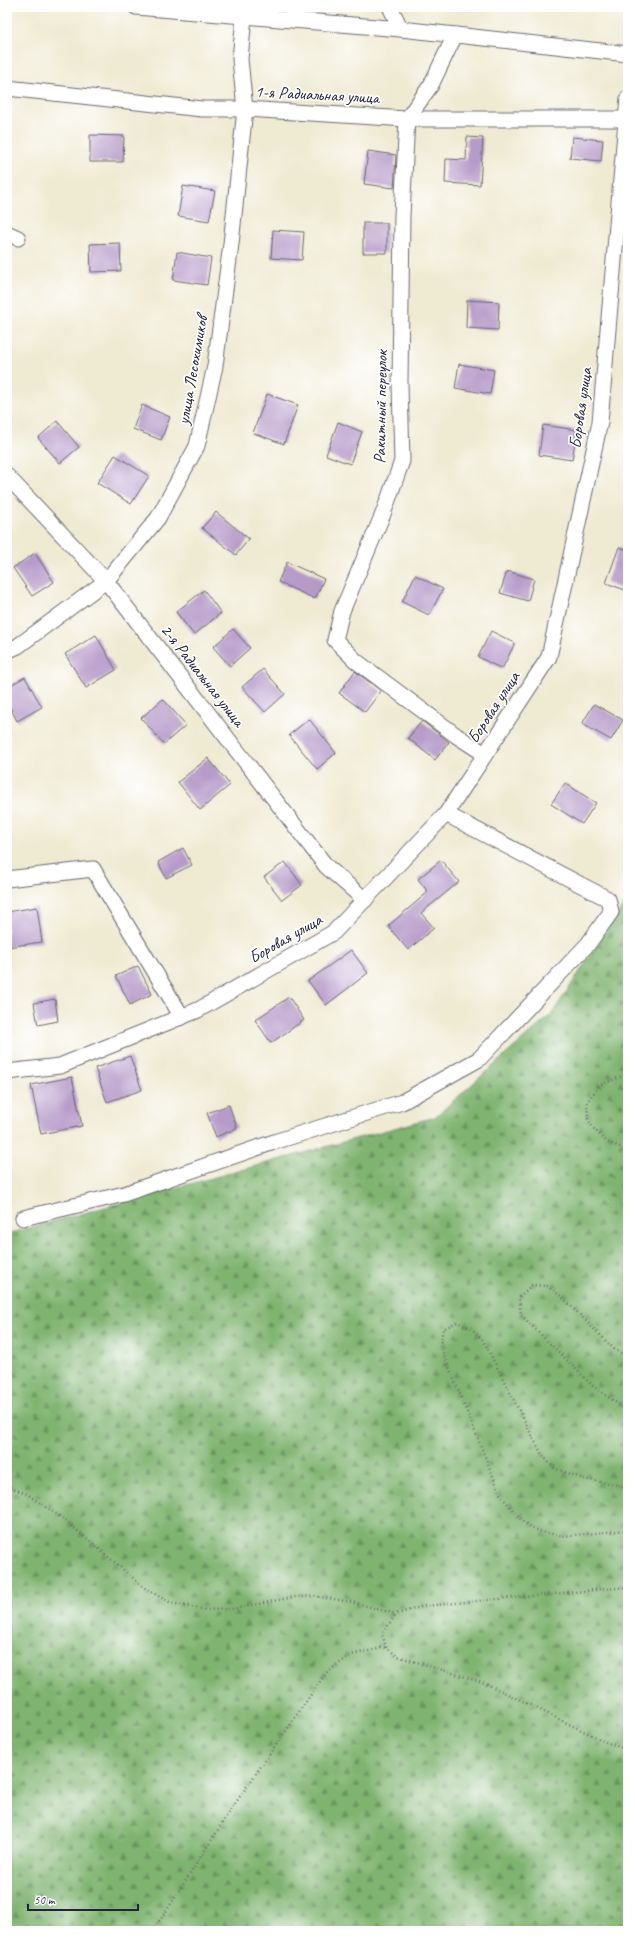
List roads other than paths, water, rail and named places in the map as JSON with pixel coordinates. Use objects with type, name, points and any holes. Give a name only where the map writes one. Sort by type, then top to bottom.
[{"type":"street","points":[[136,7],[244,17],[401,28],[628,54]]},
{"type":"street","points":[[390,7],[401,28]]},
{"type":"street","name":"улица Лесохимиков","points":[[7,651],[18,646],[106,581],[158,518],[197,446],[215,366],[231,244],[245,109],[240,59],[244,17]]},
{"type":"street","points":[[407,118],[431,85],[455,35]]},
{"type":"street","name":"1-я Радиальная улица","points":[[7,88],[202,109],[245,109],[407,118],[627,119]]},
{"type":"street","name":"Боровая улица","points":[[7,1072],[60,1066],[182,1017],[198,1010],[334,932],[446,814],[549,657],[600,422],[628,98]]},
{"type":"street","name":"Ракитный переулок","points":[[407,118],[402,215],[400,384],[402,461],[383,514],[342,611],[335,640],[356,661],[457,736],[485,754]]},
{"type":"street","name":"2-я Радиальная улица","points":[[7,476],[106,581],[326,866],[365,900]]},
{"type":"street","points":[[23,1218],[124,1194],[274,1142],[402,1102],[479,1059],[588,944],[611,912],[608,899],[446,814]]},
{"type":"street","points":[[7,879],[93,869],[182,1017]]}]
